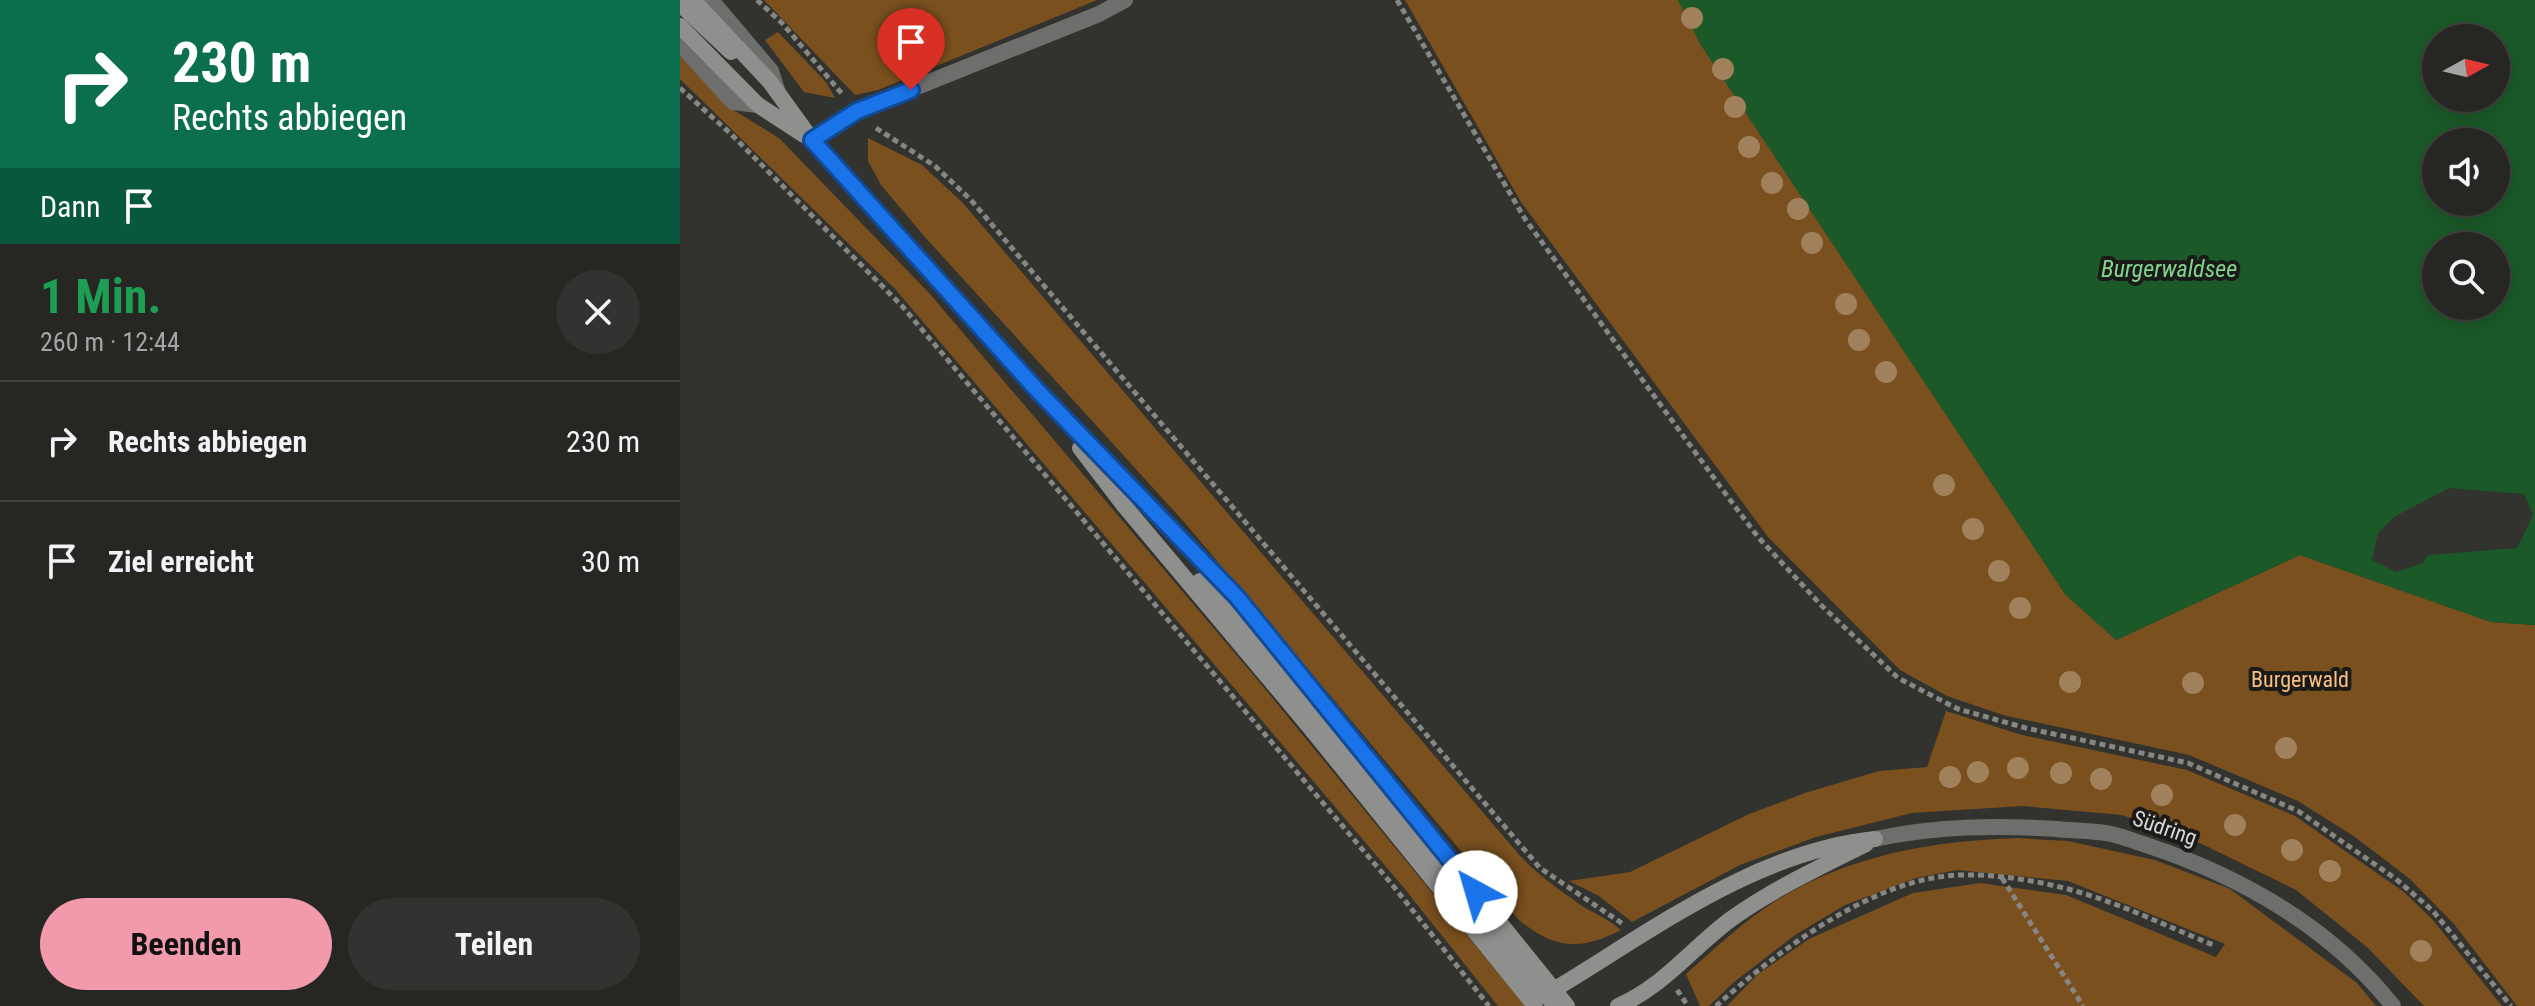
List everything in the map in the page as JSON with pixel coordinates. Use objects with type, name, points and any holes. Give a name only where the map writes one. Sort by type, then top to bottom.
[{"type":"main road","points":[[693,0],[774,88],[812,140],[1036,389],[1237,597],[1552,1003]]},
{"type":"main road","points":[[680,4],[714,39],[774,88]]},
{"type":"main road","points":[[680,26],[758,105],[812,140]]},
{"type":"main road","points":[[1036,389],[1122,503],[1308,725],[1552,1003]]},
{"type":"main road","points":[[1552,1003],[1635,941],[1761,871],[1842,843],[1875,839]]},
{"type":"main road","points":[[1618,1006],[1656,985],[1729,920],[1779,888],[1875,839]]},
{"type":"main road","points":[[1653,1006],[1656,985]]},
{"type":"street","points":[[711,0],[771,71],[774,88]]},
{"type":"street","points":[[812,140],[857,111],[1099,14],[1125,0]]},
{"type":"street","points":[[680,44],[733,102],[758,105]]},
{"type":"street","name":"Südring","points":[[1875,839],[1924,829],[2006,825],[2111,834],[2203,865],[2304,920],[2372,979],[2393,1006]]},
{"type":"path","points":[[757,0],[782,23],[857,111],[884,135],[935,166],[971,200],[1540,868],[1612,915],[1635,941]]},
{"type":"path","points":[[1397,0],[1525,219],[1722,489],[1758,537],[1821,605],[1898,678],[1958,709],[2026,728],[2188,763],[2298,811],[2396,879],[2433,911],[2511,1006]]},
{"type":"path","points":[[680,88],[731,134],[902,306],[1390,882],[1489,1006]]},
{"type":"path","points":[[1716,1006],[1754,972],[1801,937],[1850,909],[1918,882],[1957,875],[2001,877],[2072,889],[2216,946]]},
{"type":"path","points":[[2001,877],[2083,1006]]},
{"type":"green space","points":[[764,0],[1097,0],[878,90],[855,95]]},
{"type":"green space","name":"Burgerwald","points":[[1405,0],[1678,0],[1701,45],[2065,594],[2116,640],[2300,555],[2491,622],[2535,625],[2535,1006],[2517,1006],[2454,924],[2410,879],[2355,837],[2298,801],[2189,755],[2003,715],[1947,696],[1900,670],[1768,537],[1521,202]]},
{"type":"green space","points":[[778,32],[826,82],[835,98],[804,92],[765,40]]},
{"type":"green space","points":[[680,55],[735,111],[779,138],[930,294],[1256,678],[1525,1006],[1498,1006],[1404,888],[896,290],[680,79]]},
{"type":"green space","points":[[868,138],[922,165],[962,202],[1521,857],[1558,889],[1621,930],[1593,941],[1568,944],[1544,937],[1519,920],[1185,523],[881,185],[868,161]]},
{"type":"green space","points":[[1946,711],[2022,735],[2187,770],[2295,816],[2404,892],[2432,919],[2502,1006],[2424,1006],[2367,947],[2296,890],[2202,844],[2122,815],[2022,806],[1912,813],[1816,837],[1740,865],[1632,922],[1599,896],[1569,881],[1630,872],[1749,814],[1805,793],[1879,771],[1927,767]]},
{"type":"green space","points":[[2017,838],[2068,841],[2155,860],[2230,889],[2357,983],[2376,1006],[1727,1006],[1758,974],[1809,939],[1913,893],[1980,883],[2066,895],[2216,957],[2225,944],[2068,881],[1957,870],[1916,878],[1845,905],[1795,935],[1733,983],[1709,1006],[1700,1006],[1686,974],[1753,917],[1805,885],[1833,872],[1892,853],[1954,843]]},
{"type":"water","name":"Burgerwaldsee","points":[[1678,0],[2535,0],[2535,625],[2491,622],[2300,555],[2116,640],[2065,594],[1701,45]],"holes":[[[2449,488],[2524,494],[2533,515],[2517,548],[2428,555],[2423,563],[2396,572],[2372,560],[2378,533],[2394,517]]]},
{"type":"route","points":[[911,90],[857,111],[812,140],[1036,389],[1237,597],[1476,892]]}]
